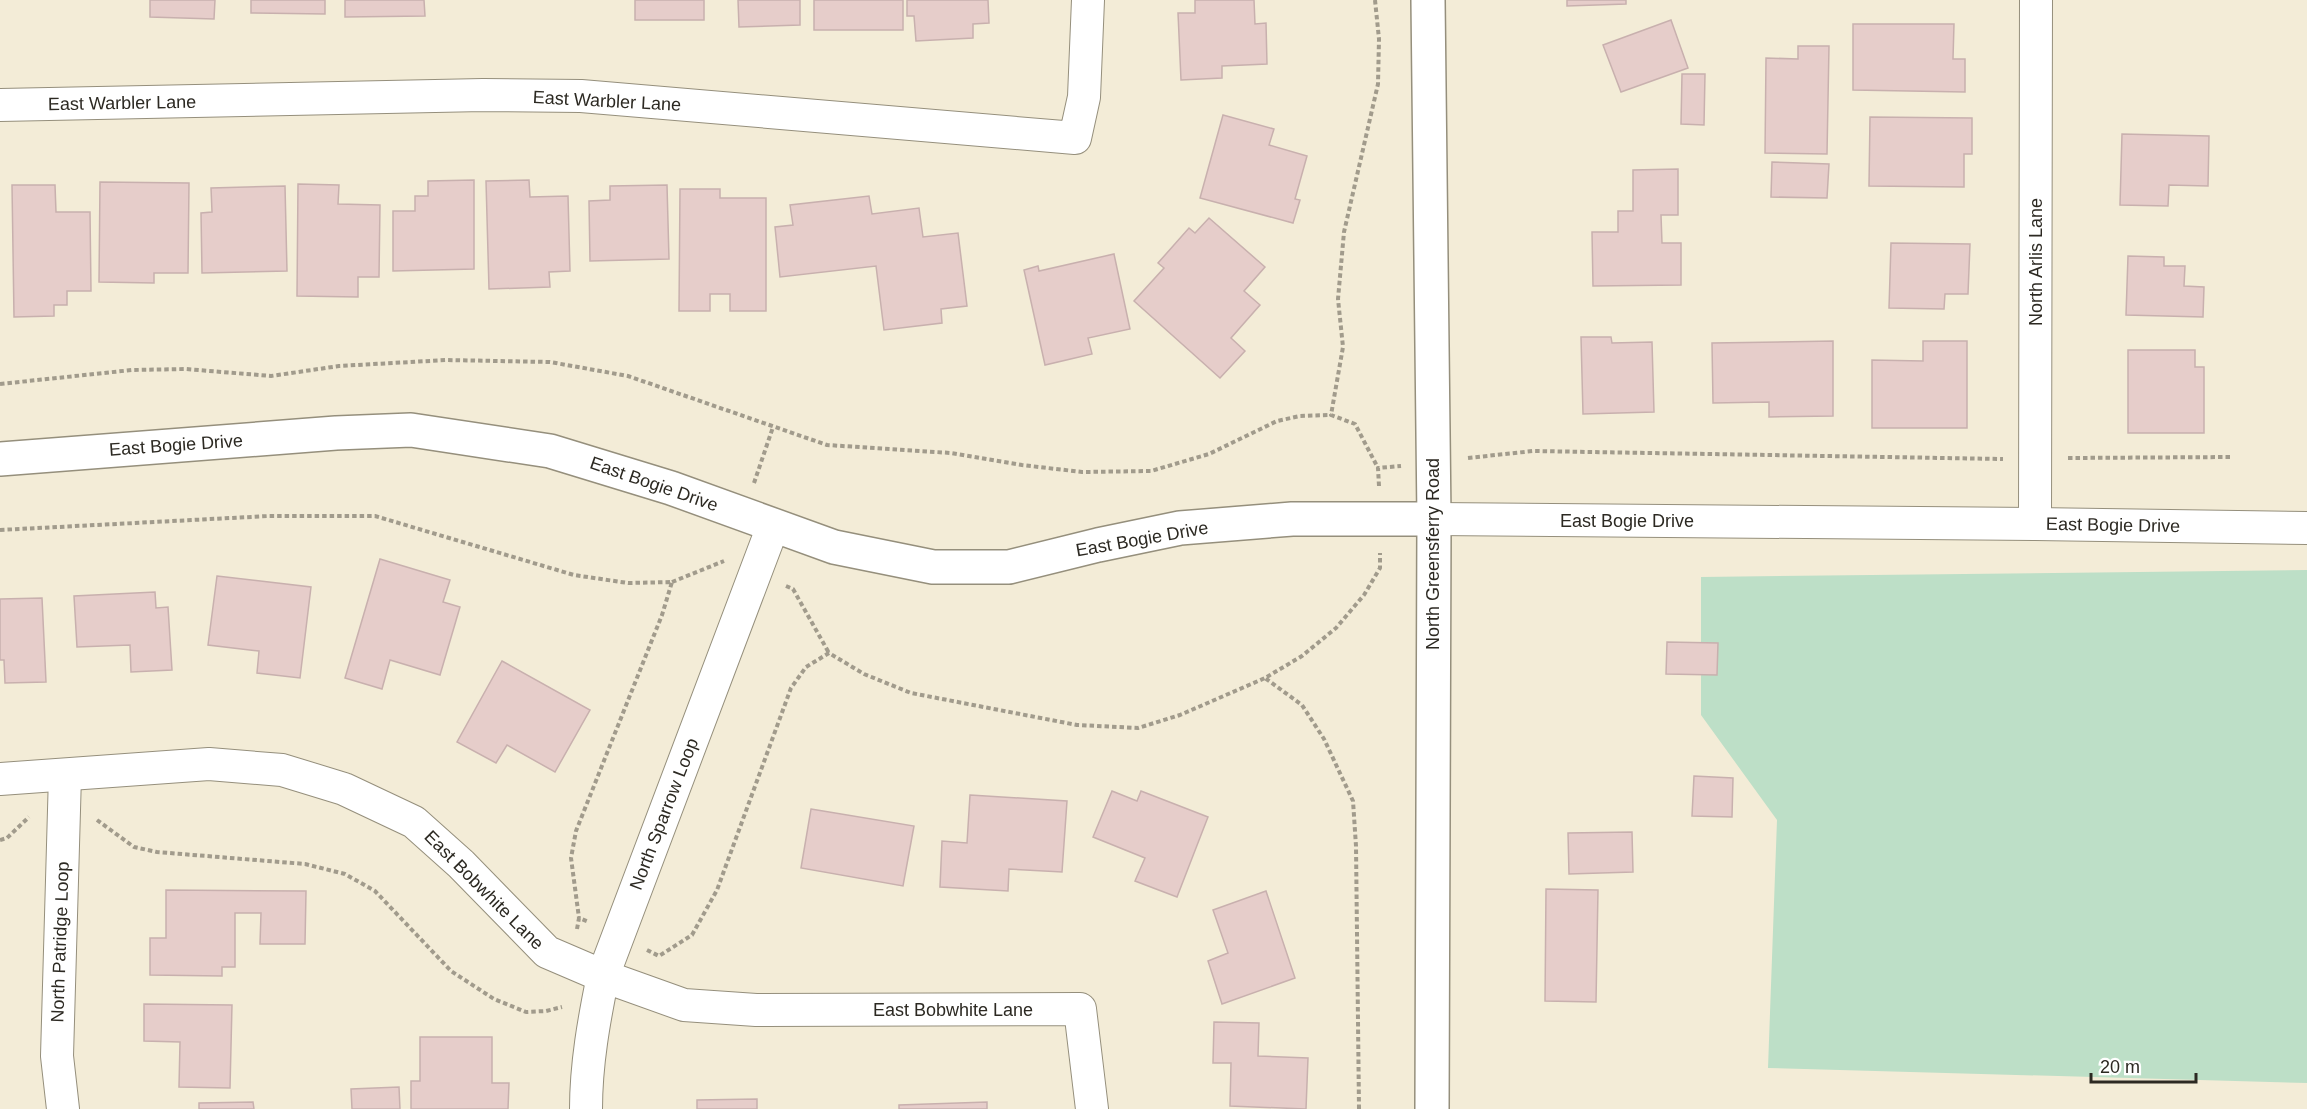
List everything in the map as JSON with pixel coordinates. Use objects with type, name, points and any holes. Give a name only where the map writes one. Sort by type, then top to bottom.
[{"type":"street","name":"East Warbler Lane","points":[[0,105],[483,95],[581,96],[1075,138],[1084,98],[1088,0]]},
{"type":"street","name":"North Greensferry Road","points":[[1428,0],[1434,519],[1432,1109]]},
{"type":"street","name":"North Arlis Lane","points":[[2035,524],[2036,0]]},
{"type":"street","name":"East Bogie Drive","points":[[0,459],[336,433],[411,430],[550,451],[671,488],[834,547],[933,567],[1009,567],[1180,528],[1292,519],[2307,528]]},
{"type":"street","name":"North Sparrow Loop","points":[[586,1109],[592,1030],[603,976],[773,526]]},
{"type":"street","name":"East Bobwhite Lane","points":[[0,779],[209,764],[282,770],[344,789],[414,822],[462,864],[546,952],[603,976],[684,1005],[756,1011],[1080,1009],[1092,1109]]},
{"type":"street","name":"North Patridge Loop","points":[[63,1109],[57,1056],[65,775]]},
{"type":"path","points":[[1331,415],[1343,347],[1338,299],[1344,232],[1378,84],[1379,39],[1375,0]]},
{"type":"path","points":[[0,384],[132,370],[186,369],[271,376],[339,366],[446,360],[550,362],[628,376],[827,445],[951,453],[1082,472],[1151,471],[1209,454],[1276,421],[1300,416],[1331,415],[1355,424],[1378,468]]},
{"type":"path","points":[[1533,451],[1992,459]]},
{"type":"path","points":[[2084,458],[2232,457]]},
{"type":"path","points":[[0,530],[269,516],[375,516],[574,575],[628,583],[672,582],[728,560]]},
{"type":"path","points":[[659,956],[692,935],[717,890],[791,688],[806,667],[829,653],[864,674],[911,693],[1077,725],[1138,728],[1180,715],[1265,678],[1302,656],[1336,628],[1364,595],[1380,568]]},
{"type":"path","points":[[579,918],[571,858],[576,831],[662,615],[672,582]]},
{"type":"path","points":[[1265,678],[1302,705],[1324,739],[1353,801],[1356,846],[1359,1109]]},
{"type":"path","points":[[120,837],[134,847],[158,852],[305,864],[345,874],[375,891],[451,971],[494,999],[526,1012],[546,1011],[563,1006]]},
{"type":"path","points":[[0,840],[7,838]]},
{"type":"green space","points":[[2307,570],[2307,1083],[1768,1068],[1777,820],[1701,715],[1701,577]]},
{"type":"building","points":[[150,0],[215,0],[214,19],[150,17]]},
{"type":"building","points":[[251,0],[325,0],[325,14],[251,13]]},
{"type":"building","points":[[345,0],[424,0],[425,16],[345,17]]},
{"type":"building","points":[[635,0],[704,0],[704,20],[635,20]]},
{"type":"building","points":[[738,0],[800,0],[800,25],[739,27]]},
{"type":"building","points":[[814,0],[903,0],[903,30],[814,30]]},
{"type":"building","points":[[907,0],[988,0],[989,23],[973,24],[973,38],[916,41],[914,16],[907,16]]},
{"type":"building","points":[[1195,0],[1254,0],[1255,24],[1266,23],[1267,64],[1222,66],[1222,78],[1181,80],[1178,13],[1195,13]]},
{"type":"building","points":[[1567,0],[1626,0],[1626,4],[1567,6]]},
{"type":"building","points":[[1671,20],[1688,68],[1621,92],[1603,45]]},
{"type":"building","points":[[1853,24],[1954,24],[1953,59],[1965,59],[1965,92],[1853,90]]},
{"type":"building","points":[[1798,46],[1829,46],[1827,154],[1765,153],[1766,58],[1798,59]]},
{"type":"building","points":[[1682,74],[1705,74],[1704,125],[1681,124]]},
{"type":"building","points":[[1223,115],[1274,129],[1269,145],[1307,156],[1295,199],[1300,200],[1293,223],[1200,198]]},
{"type":"building","points":[[1870,117],[1972,118],[1972,154],[1964,154],[1964,187],[1869,186]]},
{"type":"building","points":[[2122,134],[2209,136],[2208,186],[2169,185],[2168,206],[2120,205]]},
{"type":"building","points":[[1772,162],[1829,164],[1827,198],[1771,197]]},
{"type":"building","points":[[1678,169],[1678,215],[1661,215],[1662,243],[1681,243],[1681,285],[1593,286],[1592,232],[1618,232],[1618,211],[1633,211],[1633,170]]},
{"type":"building","points":[[474,180],[474,269],[393,271],[393,211],[415,211],[415,196],[428,196],[428,181]]},
{"type":"building","points":[[529,180],[530,197],[568,196],[570,271],[549,272],[550,287],[489,289],[486,181]]},
{"type":"building","points":[[100,182],[189,183],[188,273],[154,273],[154,283],[99,282]]},
{"type":"building","points":[[298,184],[339,185],[338,204],[380,205],[379,277],[358,277],[358,297],[297,296]]},
{"type":"building","points":[[12,185],[55,185],[56,212],[90,212],[91,291],[67,291],[67,305],[54,305],[54,316],[14,317]]},
{"type":"building","points":[[667,185],[669,259],[590,261],[589,201],[610,200],[610,186]]},
{"type":"building","points":[[285,186],[287,271],[202,273],[201,213],[212,212],[211,188]]},
{"type":"building","points":[[680,189],[720,189],[720,198],[766,198],[766,311],[730,311],[730,294],[710,294],[710,311],[679,311]]},
{"type":"building","points":[[869,196],[872,214],[919,208],[923,237],[958,233],[967,306],[941,309],[942,323],[884,330],[876,266],[780,277],[775,227],[793,225],[790,205]]},
{"type":"building","points":[[1209,218],[1265,267],[1244,291],[1260,305],[1231,338],[1245,351],[1220,378],[1134,301],[1164,268],[1158,263],[1189,228],[1195,233]]},
{"type":"building","points":[[1891,243],[1970,244],[1968,294],[1945,294],[1944,309],[1889,308]]},
{"type":"building","points":[[1114,254],[1130,329],[1088,338],[1092,354],[1045,365],[1024,270],[1038,266],[1039,271]]},
{"type":"building","points":[[2128,256],[2164,257],[2164,266],[2185,266],[2184,286],[2204,287],[2203,317],[2126,315]]},
{"type":"building","points":[[1581,337],[1611,337],[1612,343],[1652,342],[1654,412],[1583,414]]},
{"type":"building","points":[[1833,341],[1833,416],[1769,417],[1769,402],[1713,403],[1712,343]]},
{"type":"building","points":[[1923,341],[1967,341],[1967,428],[1872,428],[1872,360],[1923,361]]},
{"type":"building","points":[[2128,350],[2195,350],[2195,367],[2204,367],[2204,433],[2128,433]]},
{"type":"building","points":[[380,559],[450,580],[443,602],[460,607],[440,675],[390,660],[382,689],[345,678]]},
{"type":"building","points":[[217,576],[311,587],[300,678],[257,673],[259,651],[208,645]]},
{"type":"building","points":[[155,592],[156,608],[168,607],[172,670],[131,672],[130,645],[77,647],[74,596]]},
{"type":"building","points":[[42,598],[46,682],[5,683],[4,660],[0,660],[0,599]]},
{"type":"building","points":[[1667,642],[1718,643],[1717,675],[1666,674]]},
{"type":"building","points":[[502,661],[590,710],[555,772],[507,745],[496,763],[457,742]]},
{"type":"building","points":[[1694,776],[1733,778],[1732,817],[1692,816]]},
{"type":"building","points":[[1112,791],[1137,801],[1141,791],[1208,817],[1177,897],[1135,881],[1145,858],[1093,837]]},
{"type":"building","points":[[970,795],[1067,801],[1062,872],[1009,869],[1008,891],[940,887],[942,841],[967,843]]},
{"type":"building","points":[[811,809],[914,826],[903,886],[801,868]]},
{"type":"building","points":[[1632,832],[1633,872],[1569,874],[1568,833]]},
{"type":"building","points":[[1546,889],[1598,890],[1596,1002],[1545,1001]]},
{"type":"building","points":[[166,890],[306,891],[305,944],[260,944],[261,913],[235,913],[235,967],[222,967],[222,976],[150,975],[150,938],[166,938]]},
{"type":"building","points":[[1266,891],[1295,978],[1222,1004],[1208,961],[1228,953],[1213,910]]},
{"type":"building","points":[[144,1004],[232,1005],[230,1088],[179,1087],[180,1042],[144,1041]]},
{"type":"building","points":[[1214,1022],[1259,1023],[1258,1056],[1308,1058],[1306,1109],[1230,1106],[1231,1063],[1213,1063]]},
{"type":"building","points":[[420,1037],[492,1037],[492,1083],[509,1083],[508,1109],[411,1109],[411,1081],[420,1081]]},
{"type":"building","points":[[399,1087],[400,1109],[352,1109],[351,1089]]},
{"type":"building","points":[[757,1099],[757,1109],[697,1109],[697,1100]]},
{"type":"building","points":[[253,1102],[254,1109],[199,1109],[199,1103]]},
{"type":"building","points":[[987,1102],[987,1109],[899,1109],[899,1105]]}]
